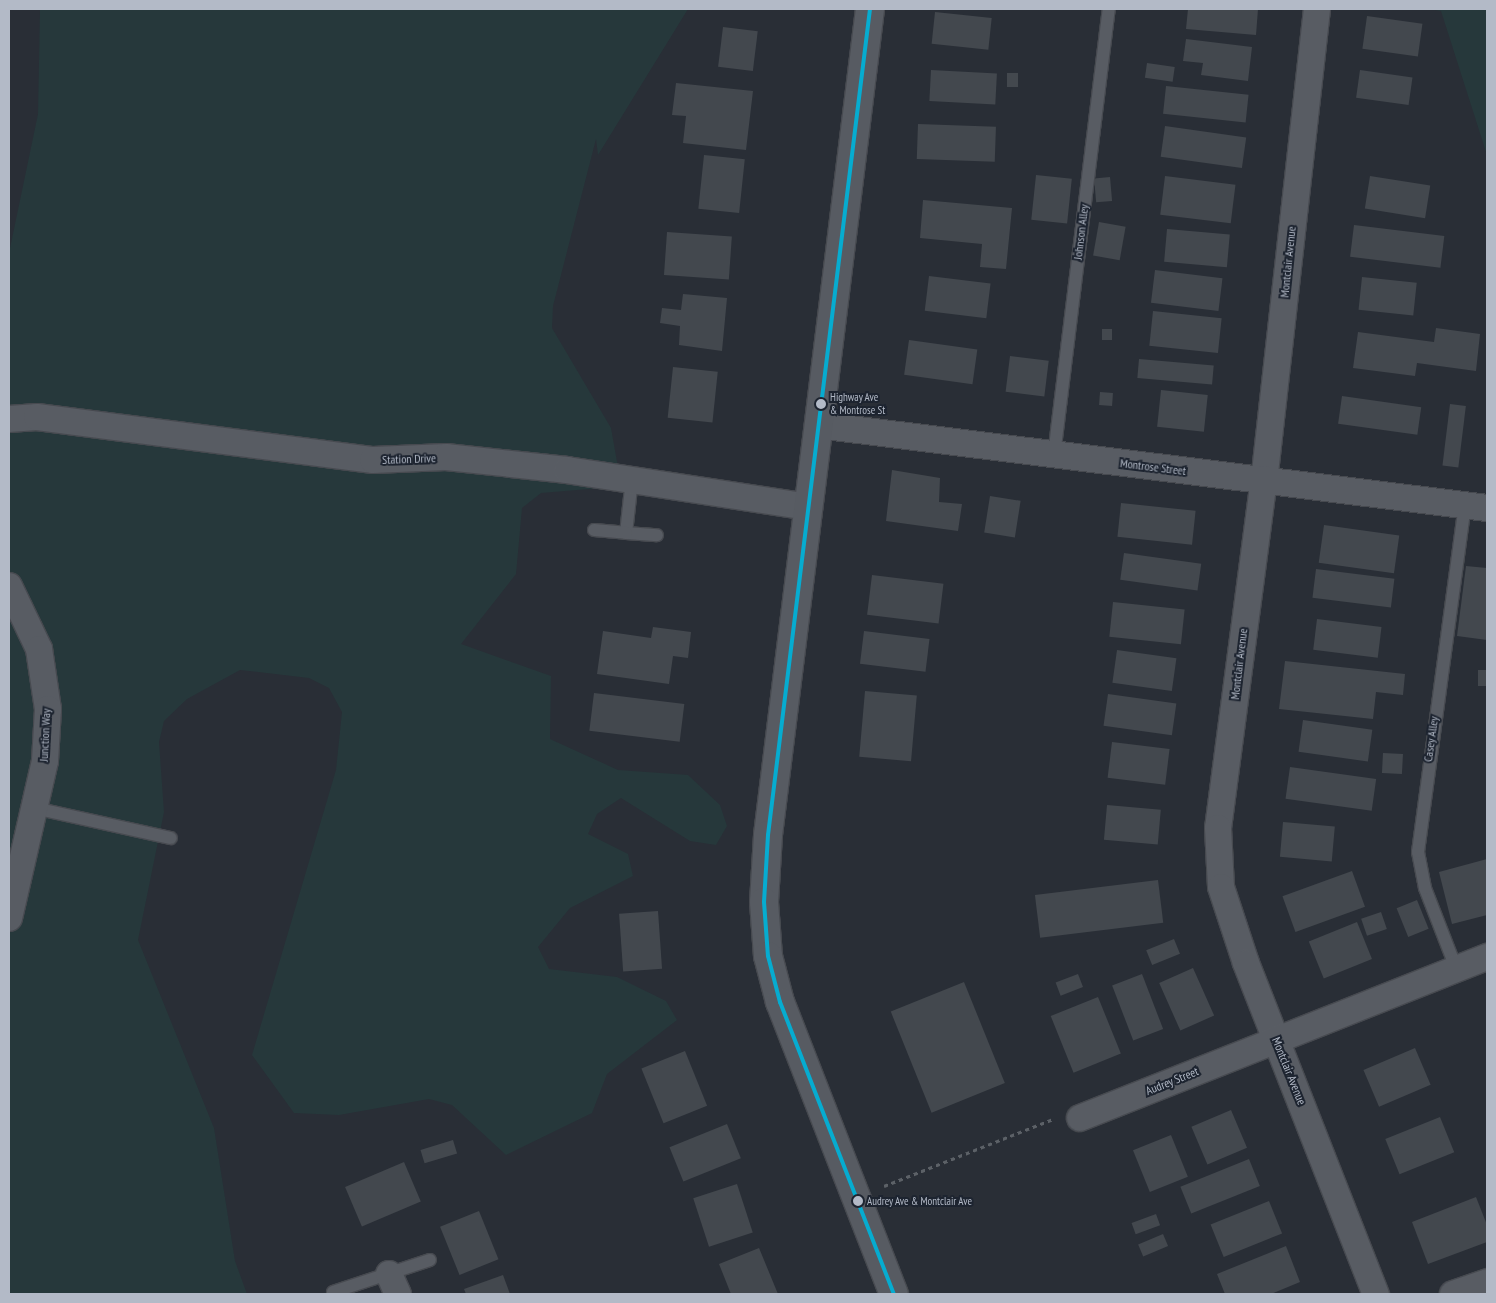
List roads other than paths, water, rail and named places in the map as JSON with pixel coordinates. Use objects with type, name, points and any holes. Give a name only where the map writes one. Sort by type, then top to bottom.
[{"type":"main road","points":[[870,9],[768,835],[765,911],[768,956],[780,1002],[894,1294]]},
{"type":"street","name":"Montclair Avenue","points":[[1317,9],[1264,480],[1218,828],[1221,887],[1276,1039],[1376,1294]]},
{"type":"street","name":"Station Drive","points":[[9,419],[37,417],[373,460],[446,457],[632,480],[808,507]]},
{"type":"street","name":"Montrose Street","points":[[818,425],[1476,506]]},
{"type":"street","name":"Junction Way","points":[[9,586],[39,649],[48,709],[45,761],[9,918]]},
{"type":"street","name":"Audrey Street","points":[[1080,1118],[1487,957]]},
{"type":"street","points":[[1453,1294],[1487,1282]]},
{"type":"lane","name":"Johnson Alley","points":[[1054,455],[1108,9]]},
{"type":"lane","points":[[626,532],[632,480]]},
{"type":"lane","name":"Casey Alley","points":[[1456,968],[1425,888],[1418,852],[1476,506]]},
{"type":"lane","points":[[594,530],[657,535]]},
{"type":"lane","points":[[34,808],[171,838]]},
{"type":"lane","points":[[332,1292],[394,1284],[430,1260]]},
{"type":"place","name":"Highway Ave & Montrose St","points":[[821,404]]},
{"type":"place","name":"Audrey Ave & Montclair Ave","points":[[858,1201]]}]
